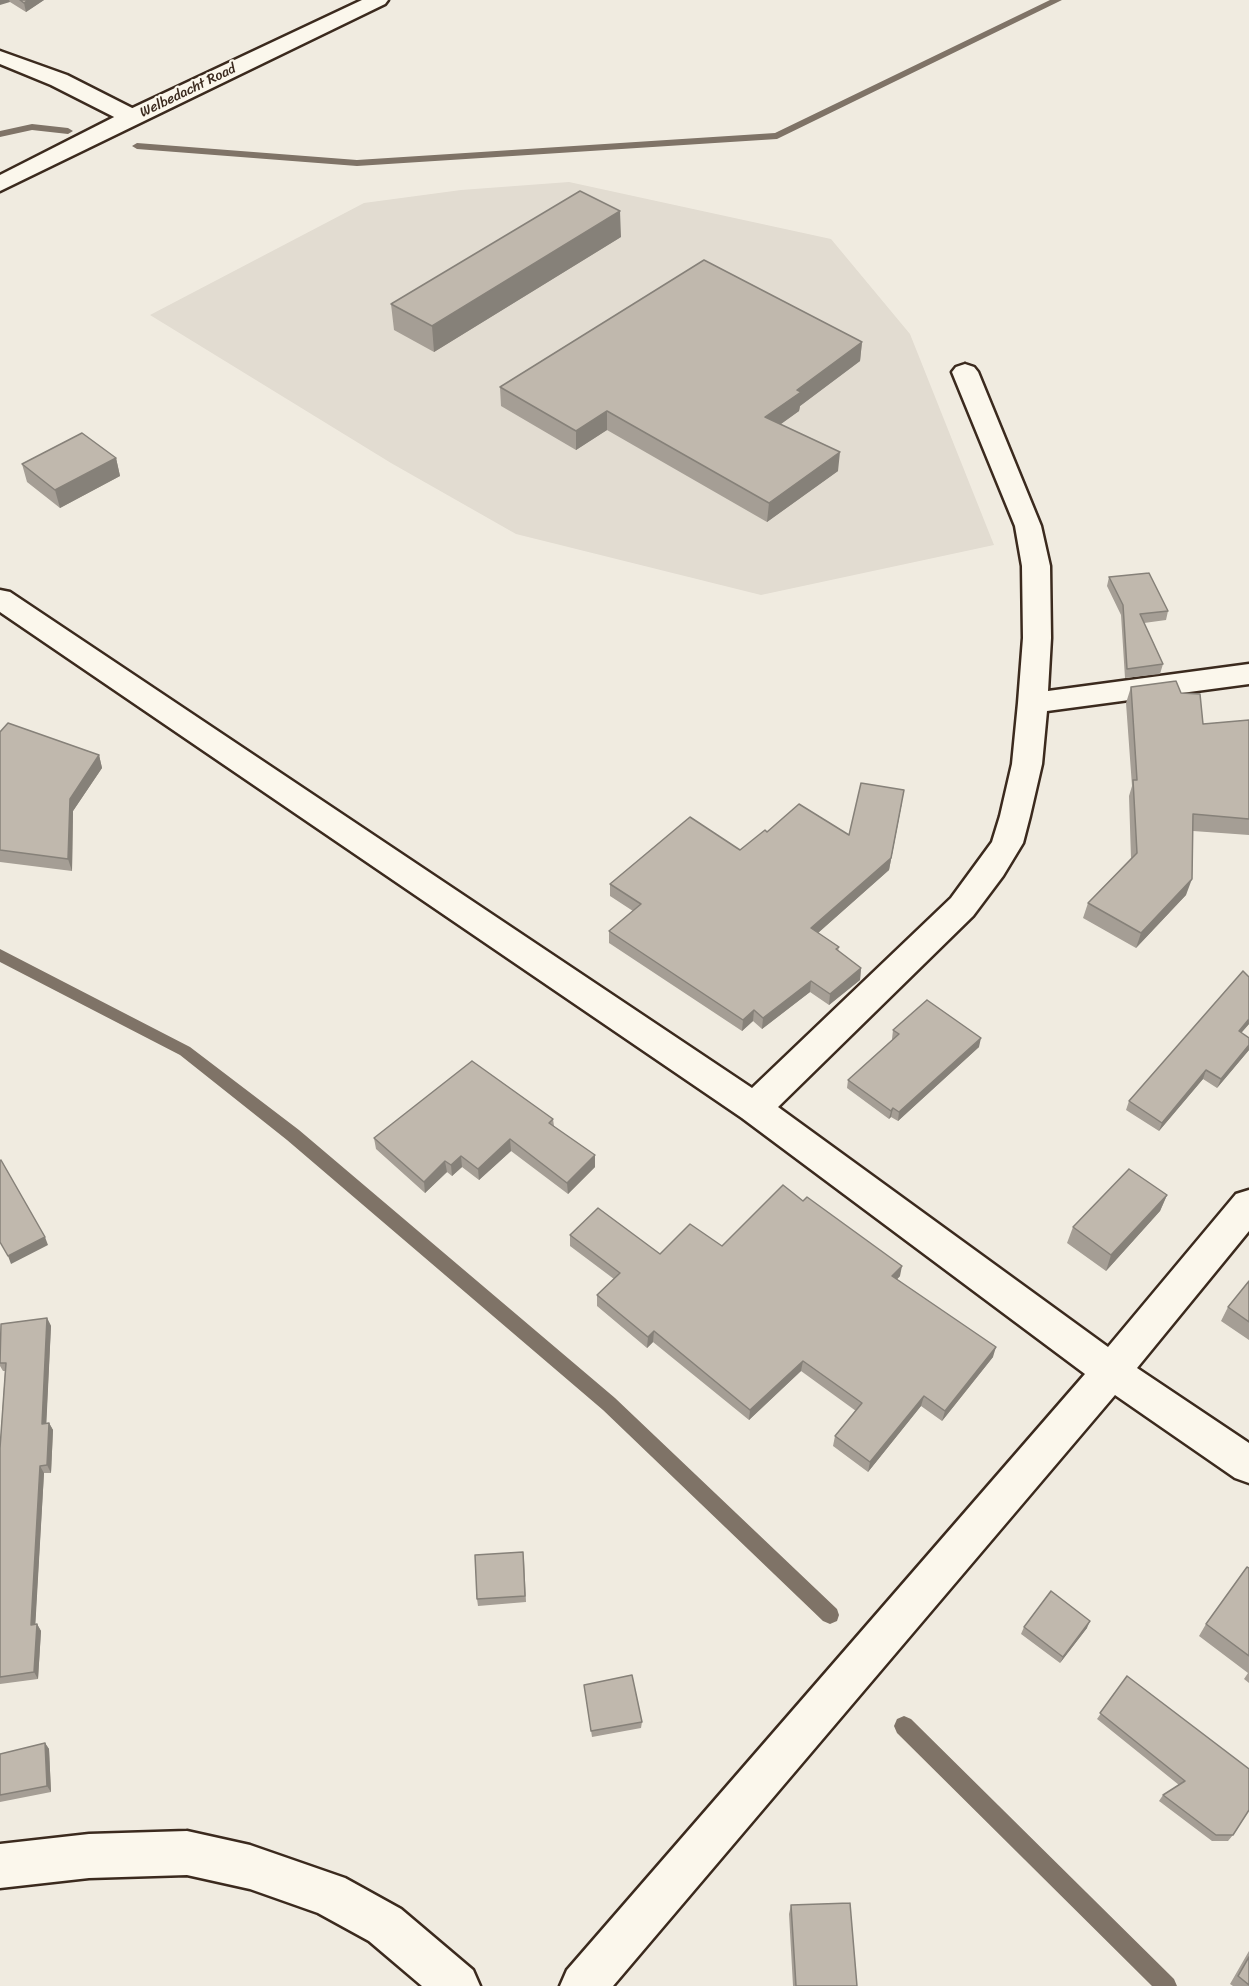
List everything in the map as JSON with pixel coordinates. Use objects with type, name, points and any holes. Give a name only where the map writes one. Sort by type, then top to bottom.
[{"type":"street","name":"Welbedacht Road","points":[[0,184],[132,117],[378,0]]},
{"type":"street","points":[[0,57],[59,80],[132,117]]},
{"type":"street","points":[[754,1108],[962,907],[992,868],[1006,843],[1015,816],[1027,764],[1033,703],[1037,638],[1033,544],[965,372]]},
{"type":"street","points":[[0,599],[754,1108],[1111,1371],[1249,1465]]},
{"type":"street","points":[[1033,703],[1249,674]]},
{"type":"street","points":[[583,1986],[1111,1371],[1249,1205]]},
{"type":"street","points":[[0,1866],[89,1856],[187,1854],[250,1867],[329,1894],[385,1925],[437,1966],[457,1986]]},
{"type":"shaded area","points":[[569,182],[831,239],[910,334],[994,545],[761,595],[516,534],[391,463],[150,315],[364,203],[461,190]]},
{"type":"building","points":[[580,191],[620,211],[432,326],[391,304]]},
{"type":"building","points":[[704,260],[862,342],[797,390],[801,392],[765,417],[840,452],[769,503],[607,411],[576,431],[500,387]]},
{"type":"building","points":[[82,433],[116,458],[55,490],[22,464]]},
{"type":"building","points":[[1149,573],[1168,611],[1140,614],[1163,664],[1127,669],[1123,605],[1109,577]]},
{"type":"building","points":[[1176,681],[1181,693],[1200,694],[1203,724],[1249,720],[1249,819],[1193,814],[1192,879],[1141,933],[1088,903],[1137,853],[1133,780],[1137,780],[1131,687]]},
{"type":"building","points":[[8,723],[99,755],[70,799],[68,859],[0,850],[0,732]]},
{"type":"building","points":[[861,783],[904,790],[891,858],[811,928],[839,947],[836,949],[861,968],[830,994],[811,981],[763,1018],[754,1010],[743,1020],[609,931],[641,904],[610,884],[690,817],[740,850],[765,830],[767,832],[799,804],[849,835]]},
{"type":"building","points":[[1243,971],[1249,977],[1249,1019],[1239,1031],[1249,1038],[1249,1045],[1221,1079],[1206,1070],[1162,1123],[1129,1101]]},
{"type":"building","points":[[927,1000],[981,1038],[899,1112],[893,1108],[891,1111],[848,1080],[899,1034],[893,1030]]},
{"type":"building","points":[[472,1061],[553,1119],[549,1123],[595,1155],[567,1183],[510,1139],[478,1169],[461,1156],[451,1165],[445,1161],[424,1182],[374,1138]]},
{"type":"building","points":[[1,1160],[45,1237],[8,1256],[0,1242]]},
{"type":"building","points":[[1129,1169],[1167,1195],[1111,1255],[1073,1227]]},
{"type":"building","points":[[783,1185],[803,1201],[807,1197],[902,1266],[892,1276],[996,1347],[945,1411],[924,1396],[870,1462],[835,1436],[862,1403],[803,1361],[750,1410],[654,1331],[648,1337],[597,1295],[620,1273],[570,1235],[598,1208],[660,1254],[690,1224],[722,1246]]},
{"type":"building","points":[[1249,1281],[1249,1322],[1228,1307]]},
{"type":"building","points":[[47,1318],[42,1424],[49,1423],[47,1465],[40,1466],[31,1625],[37,1624],[34,1672],[0,1677],[0,1448],[6,1363],[0,1363],[1,1324]]},
{"type":"building","points":[[523,1552],[525,1596],[477,1599],[475,1555]]},
{"type":"building","points":[[1247,1567],[1249,1568],[1249,1656],[1206,1624]]},
{"type":"building","points":[[1051,1591],[1090,1621],[1063,1657],[1024,1627]]},
{"type":"building","points":[[632,1675],[642,1722],[591,1731],[584,1685]]},
{"type":"building","points":[[1127,1676],[1249,1769],[1249,1810],[1233,1835],[1216,1835],[1163,1795],[1185,1781],[1100,1713]]},
{"type":"building","points":[[45,1743],[47,1786],[0,1795],[0,1754]]},
{"type":"building","points":[[850,1903],[857,1986],[796,1986],[791,1905]]},
{"type":"building","points":[[1249,1957],[1249,1985],[1238,1976]]},
{"type":"waterway","points":[[137,146],[357,163],[777,136],[1057,0]]},
{"type":"waterway","points":[[0,134],[32,127],[68,131]]},
{"type":"waterway","points":[[0,955],[185,1051],[293,1135],[609,1404],[830,1615]]},
{"type":"waterway","points":[[904,1726],[1167,1986]]}]
